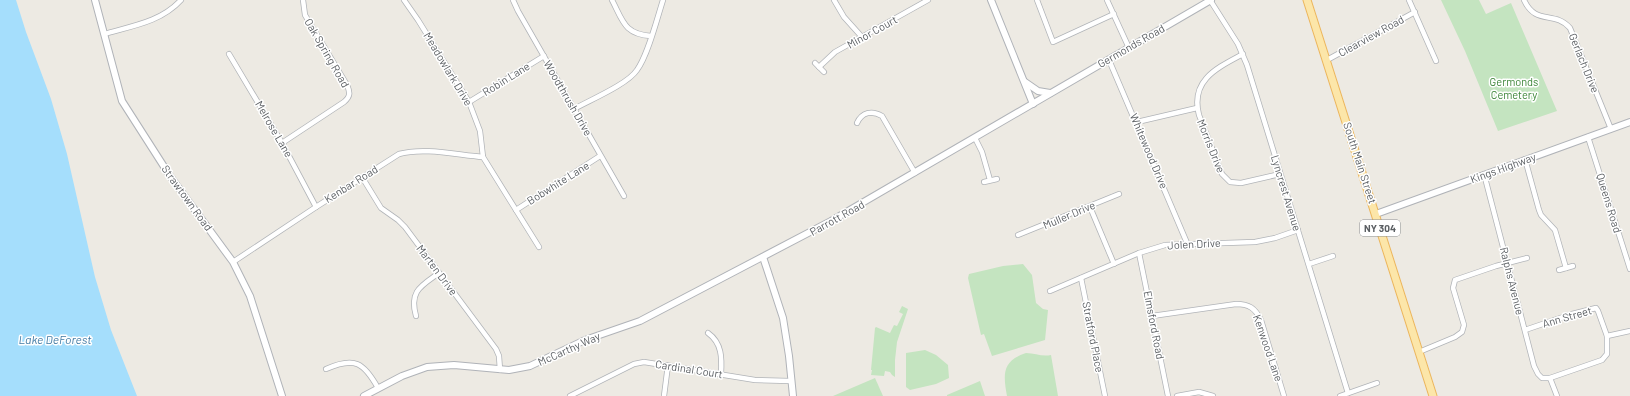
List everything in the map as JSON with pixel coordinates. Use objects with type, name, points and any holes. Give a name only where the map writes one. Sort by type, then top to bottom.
[{"type":"main road","name":"South Main Street","points":[[1307,0],[1433,396]]},
{"type":"street","name":"Strawtown Road","points":[[95,0],[122,100],[170,176],[233,262],[250,296],[282,396]]},
{"type":"street","points":[[104,34],[147,22],[159,17],[170,11],[181,0]]},
{"type":"street","name":"Oak Spring Road","points":[[282,143],[344,102],[349,98],[350,93],[347,85],[305,15],[303,0]]},
{"type":"street","name":"Meadowlark Drive","points":[[404,0],[469,102],[480,131],[483,157],[539,247]]},
{"type":"street","name":"Woodthrush Drive","points":[[513,0],[624,196]]},
{"type":"street","points":[[612,0],[629,29],[635,33],[651,36]]},
{"type":"street","points":[[574,109],[626,81],[637,71],[643,60],[663,0]]},
{"type":"street","points":[[834,0],[844,17],[862,37]]},
{"type":"street","name":"Minor Court","points":[[819,67],[835,52],[921,2],[928,0]]},
{"type":"street","points":[[991,0],[1033,104]]},
{"type":"street","points":[[1036,0],[1053,42],[1114,14]]},
{"type":"street","points":[[1107,0],[1129,48]]},
{"type":"street","name":"Germonds Road","points":[[1033,104],[1210,0]]},
{"type":"street","name":"Lyncrest Avenue","points":[[1210,0],[1243,54],[1348,393]]},
{"type":"street","points":[[1409,0],[1436,61]]},
{"type":"street","name":"Gerlach Drive","points":[[1524,0],[1530,9],[1537,15],[1558,19],[1570,28],[1611,129]]},
{"type":"street","name":"Clearview Road","points":[[1327,60],[1414,12]]},
{"type":"street","name":"Melrose Lane","points":[[229,54],[282,143],[316,207]]},
{"type":"street","name":"Morris Drive","points":[[1243,54],[1214,70],[1207,76],[1199,93],[1197,108],[1225,179],[1235,184],[1280,174]]},
{"type":"street","name":"Robin Lane","points":[[469,102],[544,56]]},
{"type":"street","name":"Whitewood Drive","points":[[1109,60],[1137,122],[1187,243]]},
{"type":"street","points":[[815,63],[824,72]]},
{"type":"street","points":[[1022,78],[1036,90],[1045,93],[1052,93]]},
{"type":"street","name":"Parrott Road","points":[[763,256],[820,228],[1033,104]]},
{"type":"street","points":[[1137,122],[1197,108]]},
{"type":"street","points":[[857,123],[865,113],[873,113],[882,116],[916,173]]},
{"type":"street","name":"Kings Highway","points":[[1376,214],[1630,122]]},
{"type":"street","name":"Queens Road","points":[[1588,137],[1627,254],[1630,269]]},
{"type":"street","points":[[975,138],[990,180]]},
{"type":"street","name":"Kenbar Road","points":[[233,262],[399,154],[420,151],[483,157]]},
{"type":"street","name":"Bobwhite Lane","points":[[516,210],[600,156]]},
{"type":"street","points":[[1525,160],[1538,210],[1555,230],[1566,268]]},
{"type":"street","name":"Ralphs Avenue","points":[[1484,174],[1534,366],[1542,378],[1550,378]]},
{"type":"street","name":"Marten Drive","points":[[362,177],[381,208],[405,227],[496,349],[499,356],[500,370]]},
{"type":"street","points":[[984,182],[997,179]]},
{"type":"street","name":"Muller Drive","points":[[1018,235],[1119,194]]},
{"type":"street","points":[[1090,207],[1114,264]]},
{"type":"street","name":"Jolen Drive","points":[[1050,291],[1139,253],[1165,245],[1260,241],[1275,238],[1298,230]]},
{"type":"street","name":"Elmsford Road","points":[[1139,253],[1168,396]]},
{"type":"street","points":[[763,256],[783,318],[793,396]]},
{"type":"street","name":"McCarthy Way","points":[[364,396],[410,373],[438,366],[465,366],[500,370],[519,369],[530,366],[585,340],[637,323],[763,256]]},
{"type":"street","points":[[1309,264],[1333,256]]},
{"type":"street","points":[[1419,352],[1455,337],[1462,332],[1464,325],[1453,288],[1455,280],[1527,258]]},
{"type":"street","points":[[1560,270],[1573,266]]},
{"type":"street","points":[[416,316],[413,302],[415,295],[419,288],[439,273]]},
{"type":"street","name":"Stratford Place","points":[[1081,278],[1105,396]]},
{"type":"street","name":"Kenwood Lane","points":[[1152,316],[1236,304],[1252,306],[1257,312],[1260,320],[1284,396]]},
{"type":"street","name":"Ann Street","points":[[1525,330],[1572,314],[1596,308],[1607,336],[1608,349],[1605,358],[1550,378]]},
{"type":"street","points":[[1607,336],[1630,331]]},
{"type":"street","points":[[708,333],[714,337],[718,343],[721,374]]},
{"type":"street","points":[[326,369],[343,362],[356,363],[367,370],[378,388]]},
{"type":"street","name":"Cardinal Court","points":[[570,396],[577,395],[634,364],[644,362],[755,380],[790,381]]},
{"type":"street","points":[[664,396],[668,365]]},
{"type":"street","points":[[1550,378],[1557,396]]},
{"type":"street","points":[[1340,396],[1377,383]]},
{"type":"street","points":[[1177,396],[1199,392],[1213,396]]},
{"type":"green space","name":"Germonds Cemetery","points":[[1441,0],[1479,0],[1486,14],[1511,3],[1557,111],[1498,131],[1465,51]]},
{"type":"green space","points":[[1023,264],[1032,275],[1036,303],[1043,309],[1048,310],[1045,340],[992,356],[984,334],[981,335],[968,278],[969,274],[1003,266]]},
{"type":"green space","points":[[902,306],[908,309],[897,342],[895,377],[890,372],[885,371],[884,376],[871,375],[875,328],[876,327],[890,333],[894,325],[897,326],[903,314],[899,312]]},
{"type":"green space","points":[[925,350],[936,355],[948,365],[949,378],[936,384],[910,390],[906,387],[906,353]]},
{"type":"green space","points":[[1026,353],[1045,356],[1051,355],[1058,396],[1007,396],[1005,375],[1008,364],[1018,356]]},
{"type":"green space","points":[[875,378],[883,396],[833,396]]},
{"type":"green space","points":[[980,381],[985,396],[947,396],[947,395]]},
{"type":"water","name":"Lake DeForest","points":[[0,0],[16,0],[26,32],[51,99],[67,154],[95,277],[111,330],[137,396],[0,396]]}]
